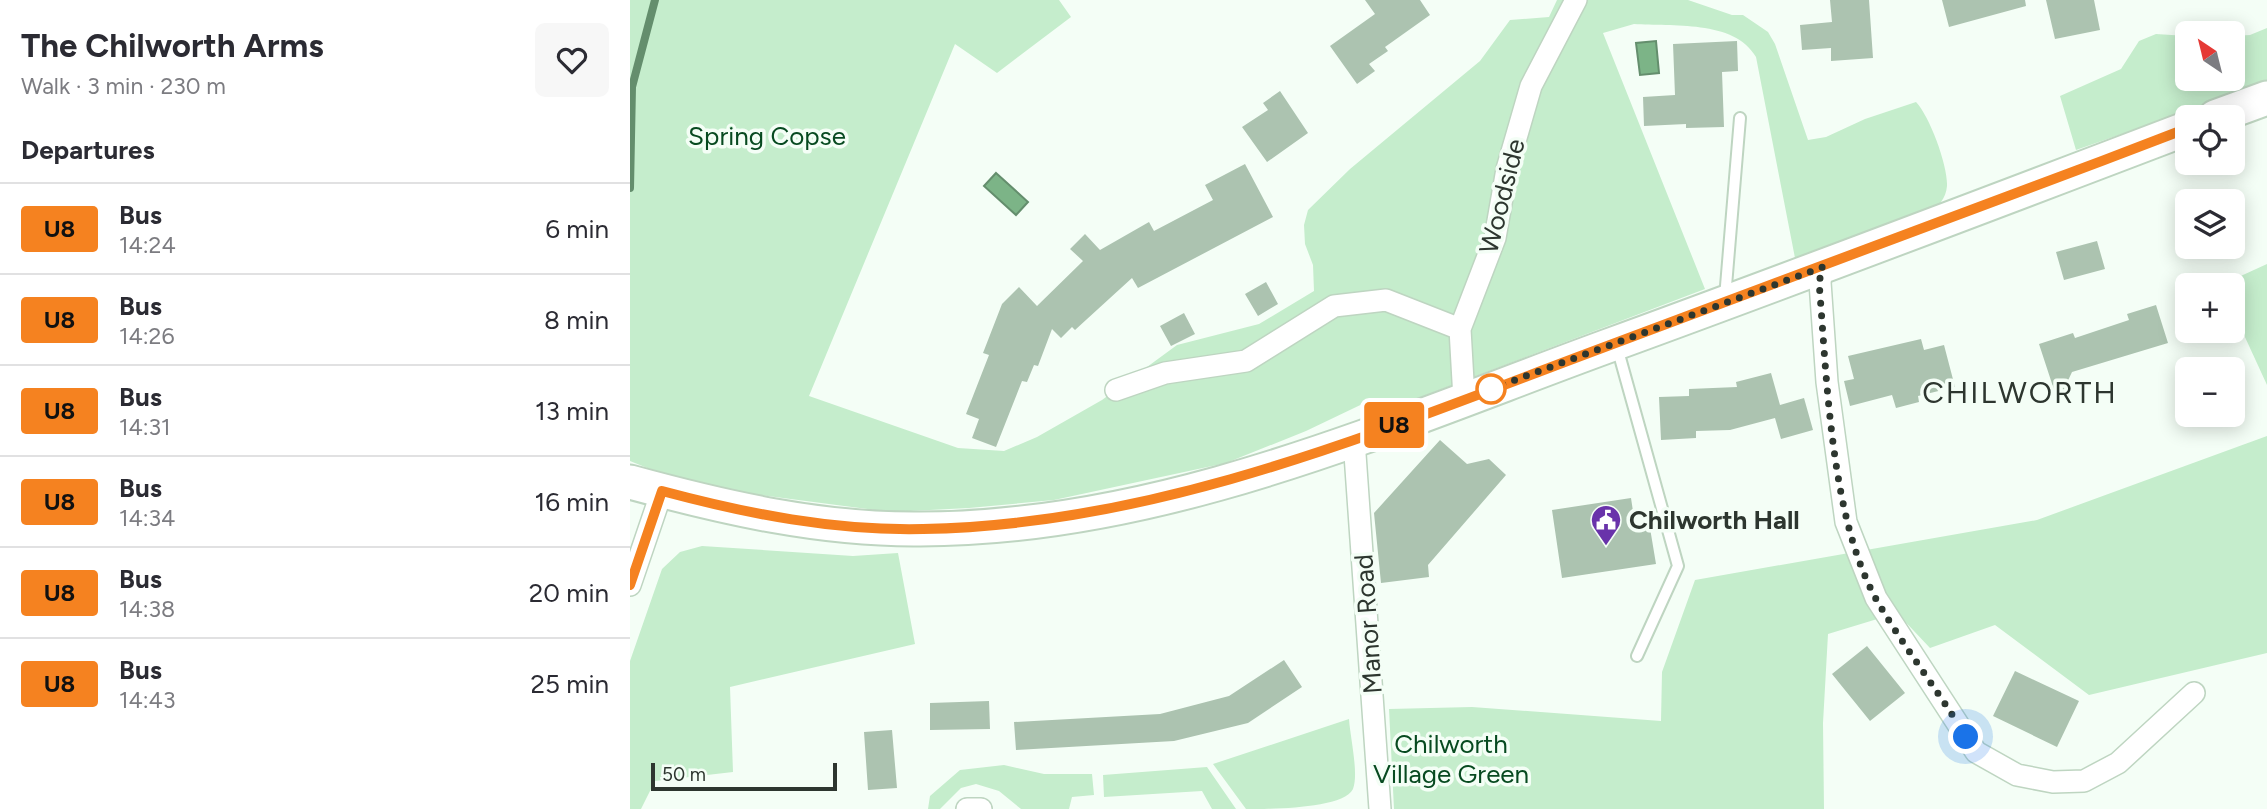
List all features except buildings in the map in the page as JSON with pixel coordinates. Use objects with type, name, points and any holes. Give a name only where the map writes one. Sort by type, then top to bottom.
[{"type":"main road","points":[[2245,105],[2267,97]]},
{"type":"main road","points":[[630,482],[746,512],[811,523],[921,529],[981,526],[1129,506],[1285,464],[1353,440],[1724,304],[2175,133]]},
{"type":"street","name":"Woodside","points":[[1464,399],[1460,329],[1495,238],[1507,169],[1531,86],[1576,0]]},
{"type":"street","points":[[1823,267],[1819,282],[1827,382],[1846,522],[1876,597],[1976,752],[2017,775],[2053,782],[2084,781],[2118,762],[2194,693]]},
{"type":"street","points":[[1116,390],[1165,373],[1246,361],[1334,306],[1386,300],[1460,329]]},
{"type":"street","name":"Manor Road","points":[[1353,440],[1380,809]]},
{"type":"street","points":[[630,585],[662,491]]},
{"type":"street","points":[[967,809],[981,809]]},
{"type":"lane","points":[[1724,304],[1740,118]]},
{"type":"lane","points":[[1615,343],[1678,566],[1637,656]]},
{"type":"green space","name":"Spring Copse","points":[[630,0],[1059,0],[1071,17],[997,73],[955,44],[809,396],[958,448],[1004,451],[1037,437],[1102,400],[1177,345],[1259,324],[1314,291],[1313,265],[1305,244],[1304,225],[1308,210],[1350,169],[1480,61],[1510,20],[1549,17],[1557,0],[1688,0],[1732,15],[1743,15],[1768,32],[1775,44],[1808,140],[1826,137],[1865,119],[1916,102],[1937,142],[1945,167],[1947,186],[1943,198],[1929,214],[1795,258],[1756,57],[1746,45],[1733,36],[1717,31],[1701,27],[1634,24],[1603,33],[1705,289],[1384,411],[1375,398],[1306,431],[1226,463],[1054,500],[890,512],[692,486],[630,461]]},
{"type":"green space","points":[[2267,28],[2267,83],[2245,91],[2245,35]]},
{"type":"green space","points":[[2156,34],[2175,35],[2175,91],[2244,91],[2204,105],[2175,105],[2175,115],[2076,150],[2060,96],[2121,69],[2139,41]]},
{"type":"green space","points":[[2267,264],[2267,385],[2245,337],[2245,274]]},
{"type":"green space","name":"Chilworth Village Green","points":[[2267,436],[2267,653],[2089,695],[1995,625],[1930,648],[1897,613],[1828,634],[1823,723],[1824,809],[1394,809],[1389,709],[1472,707],[1661,721],[1662,672],[1695,580],[2037,520]]},
{"type":"green space","points":[[702,546],[853,556],[898,553],[915,644],[730,687],[733,772],[655,781],[641,809],[630,809],[630,661],[662,569],[680,552]]},
{"type":"green space","points":[[1349,719],[1355,782],[1347,796],[1335,801],[1305,806],[1246,809],[1213,764]]},
{"type":"green space","points":[[1004,765],[1044,774],[1092,774],[1094,795],[1072,797],[1069,809],[1021,809],[999,791],[976,784],[961,788],[940,809],[928,809],[930,796],[960,770]]},
{"type":"green space","points":[[1207,767],[1236,809],[1212,809],[1202,791],[1104,797],[1103,775]]},
{"type":"shaded area","points":[[1656,41],[1659,73],[1640,75],[1636,43]]},
{"type":"shaded area","points":[[996,173],[1028,202],[1016,215],[984,186]]},
{"type":"waterway","points":[[630,188],[632,87],[655,0]]},
{"type":"bus line","name":"U8","points":[[630,585],[662,491],[757,514],[811,523],[921,529],[1018,523],[1129,506],[1285,464],[1362,437],[2175,133]]},
{"type":"place","name":"Chilworth Hall","points":[[1606,547]]},
{"type":"district","name":"CHILWORTH","points":[[2020,393]]},
{"type":"route","points":[[1491,389],[1485,391],[1823,267],[1819,282],[1827,382],[1846,522],[1876,597],[1966,737]]}]
